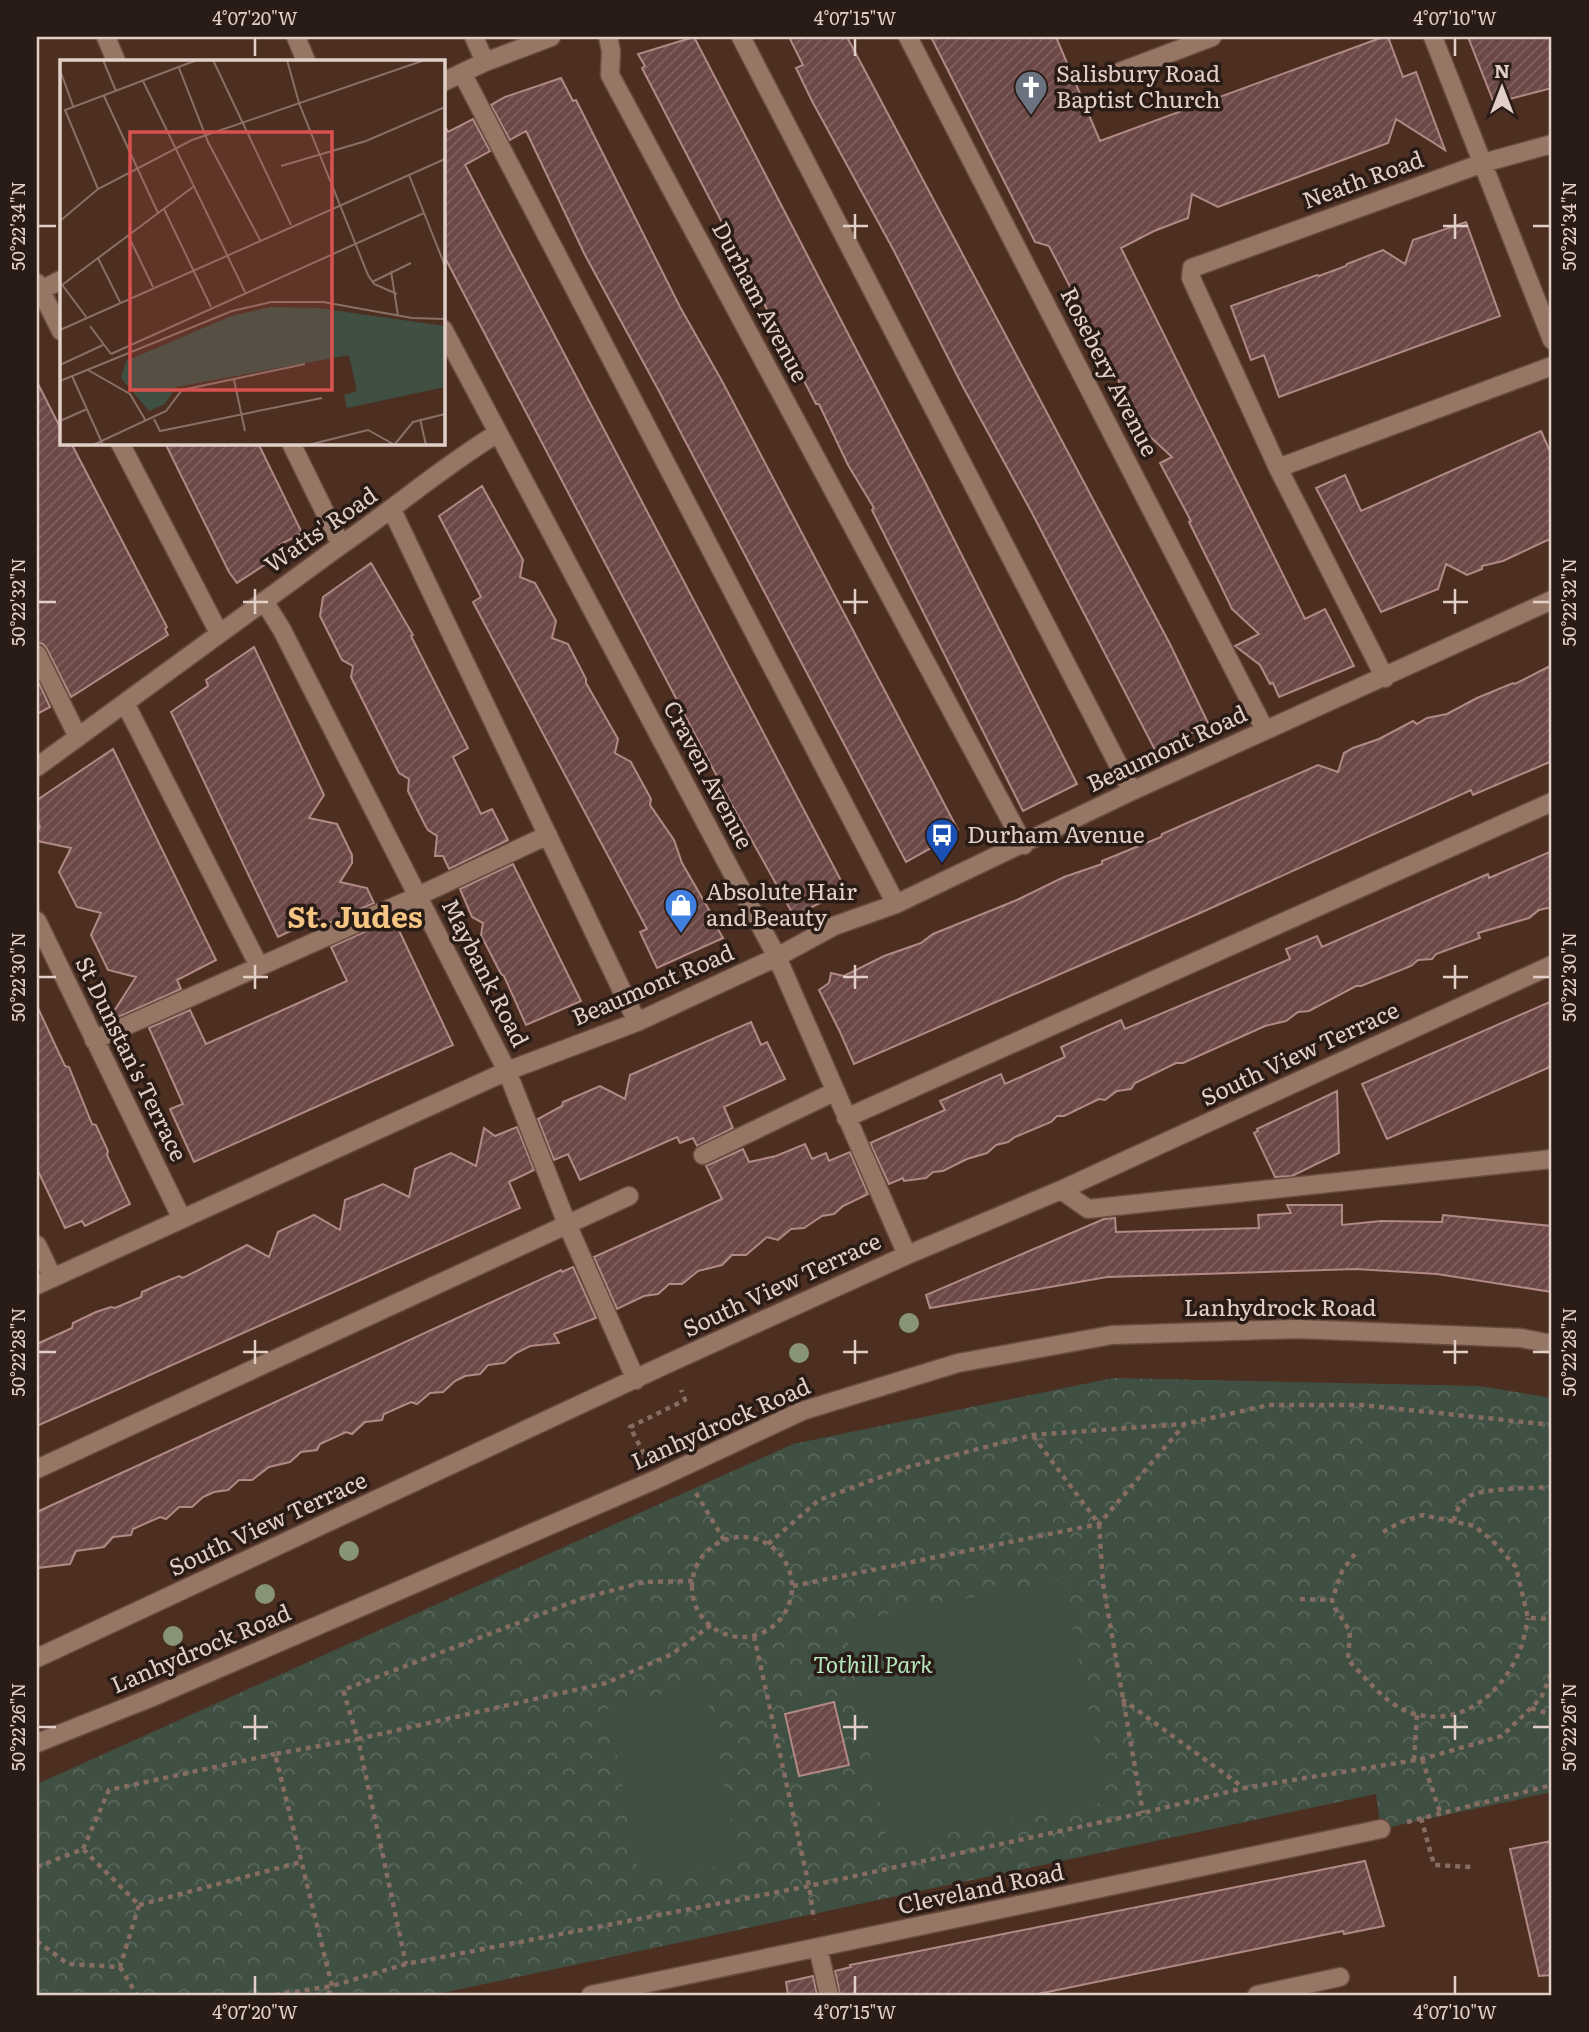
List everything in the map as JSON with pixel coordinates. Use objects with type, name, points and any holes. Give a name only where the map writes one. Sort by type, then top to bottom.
[{"type":"street","points":[[106,37],[116,60]]},
{"type":"street","points":[[296,37],[306,60]]},
{"type":"street","points":[[474,37],[485,62]]},
{"type":"street","points":[[444,82],[485,62],[551,37]]},
{"type":"street","name":"Durham Avenue","points":[[608,37],[611,51],[610,75],[1024,845]]},
{"type":"street","points":[[741,37],[1132,791]]},
{"type":"street","name":"Rosebery Avenue","points":[[908,37],[1265,730]]},
{"type":"street","points":[[1117,73],[1212,37]]},
{"type":"street","points":[[1433,37],[1552,340]]},
{"type":"street","points":[[462,73],[896,904]]},
{"type":"street","name":"Neath Road","points":[[1278,468],[1191,278],[1192,268],[1483,163],[1552,144]]},
{"type":"street","points":[[60,280],[38,289],[60,329]]},
{"type":"street","name":"Craven Avenue","points":[[444,331],[776,957],[907,1255]]},
{"type":"street","points":[[1385,678],[1278,468],[1552,366]]},
{"type":"street","name":"Watts' Road","points":[[37,767],[475,447],[498,433]]},
{"type":"street","points":[[121,444],[219,633]]},
{"type":"street","points":[[291,444],[341,545]]},
{"type":"street","points":[[392,510],[637,1021]]},
{"type":"street","name":"Beaumont Road","points":[[45,1281],[181,1217],[508,1071],[637,1021],[776,957],[834,926],[896,904],[1132,791],[1552,600]]},
{"type":"street","name":"Maybank Road","points":[[264,601],[282,630],[508,1071],[568,1224],[636,1380]]},
{"type":"street","points":[[37,654],[78,737]]},
{"type":"street","points":[[125,703],[259,966]]},
{"type":"street","points":[[846,1118],[1552,802]]},
{"type":"street","points":[[94,1040],[548,835]]},
{"type":"street","name":"St Dunstan's Terrace","points":[[37,921],[181,1217]]},
{"type":"street","name":"South View Terrace","points":[[37,1658],[907,1255],[1061,1190],[1552,965]]},
{"type":"street","points":[[703,1155],[834,1093]]},
{"type":"street","points":[[1061,1190],[1088,1209],[1552,1159]]},
{"type":"street","points":[[37,1469],[629,1196]]},
{"type":"street","points":[[37,1245],[45,1281]]},
{"type":"street","name":"Lanhydrock Road","points":[[37,1743],[150,1698],[645,1484],[802,1411],[958,1363],[1112,1335],[1278,1329],[1521,1338],[1552,1345]]},
{"type":"street","name":"Cleveland Road","points":[[591,1995],[1381,1829]]},
{"type":"street","points":[[818,1948],[830,1995]]},
{"type":"street","points":[[1257,1995],[1340,1977]]},
{"type":"path","points":[[630,1427],[685,1400]]},
{"type":"path","points":[[768,1544],[819,1500],[908,1467],[1032,1435],[1184,1424],[1269,1405],[1362,1405],[1552,1427]]},
{"type":"path","points":[[793,1586],[1099,1524],[1184,1424]]},
{"type":"path","points":[[1032,1435],[1099,1524],[1103,1584],[1143,1813]]},
{"type":"path","points":[[1454,1521],[1455,1513],[1468,1496],[1483,1492],[1552,1487]]},
{"type":"path","points":[[709,1515],[724,1540]]},
{"type":"path","points":[[1355,1554],[1342,1571],[1332,1600],[1350,1631],[1348,1660],[1387,1700],[1417,1714],[1445,1717],[1475,1708],[1497,1689],[1520,1650],[1528,1618],[1516,1567],[1492,1540],[1474,1526],[1423,1515],[1383,1531]]},
{"type":"path","points":[[754,1538],[768,1544],[781,1555],[789,1569],[793,1586],[786,1612],[778,1622],[754,1636],[739,1637],[724,1633],[711,1625],[700,1613],[694,1598],[693,1581],[698,1564],[709,1550],[724,1540],[754,1538]]},
{"type":"path","points":[[406,1964],[358,1739],[343,1690],[583,1598],[644,1582],[693,1581]]},
{"type":"path","points":[[1300,1599],[1332,1600]]},
{"type":"path","points":[[1528,1618],[1552,1619]]},
{"type":"path","points":[[37,1867],[83,1849],[109,1790],[358,1739],[606,1683],[672,1654],[711,1625]]},
{"type":"path","points":[[754,1636],[809,1886],[818,1948]]},
{"type":"path","points":[[275,1995],[332,1986],[406,1964],[809,1886],[1143,1813],[1244,1788],[1422,1759],[1502,1736],[1541,1698],[1552,1672]]},
{"type":"path","points":[[1122,1698],[1244,1788]]},
{"type":"path","points":[[1531,1708],[1552,1715]]},
{"type":"path","points":[[1414,1760],[1417,1714]]},
{"type":"path","points":[[275,1754],[332,1986],[328,1995]]},
{"type":"path","points":[[1422,1759],[1440,1812]]},
{"type":"path","points":[[1381,1829],[1552,1785]]},
{"type":"path","points":[[1420,1818],[1434,1865],[1471,1867]]},
{"type":"path","points":[[83,1849],[139,1905]]},
{"type":"path","points":[[139,1905],[301,1862]]},
{"type":"path","points":[[137,1995],[120,1967],[139,1905]]},
{"type":"path","points":[[37,1941],[68,1964],[120,1967]]},
{"type":"green space","name":"Tothill Park","points":[[1113,1378],[1479,1386],[1552,1398],[1552,1792],[1381,1829],[1376,1794],[433,1995],[37,1995],[37,1784],[793,1444]]},
{"type":"green space","points":[[1063,1579],[1107,1802],[888,1845],[844,1623]]},
{"type":"green space","points":[[705,1686],[739,1862],[641,1881],[607,1704]]},
{"type":"building","points":[[694,37],[924,480],[1077,784],[1023,811],[872,510],[874,508],[848,465],[819,404],[816,404],[642,68],[645,66],[638,54]]},
{"type":"building","points":[[789,37],[847,37],[1170,644],[1209,725],[1155,750],[893,249],[812,101],[796,68],[803,65]]},
{"type":"building","points":[[931,37],[1056,37],[1100,141],[1383,37],[1388,37],[1403,77],[1416,72],[1445,150],[1396,119],[1388,143],[1218,207],[1192,194],[1188,218],[1121,248],[1305,619],[1325,609],[1354,666],[1279,697],[1260,665],[1235,646],[1259,634],[1232,609],[1189,522],[1191,521],[1160,463],[1172,457],[1145,432],[1049,246],[1035,242]]},
{"type":"building","points":[[1468,37],[1552,37],[1552,88],[1494,103]]},
{"type":"building","points":[[561,78],[573,101],[576,100],[680,307],[722,381],[958,830],[906,862],[585,255],[526,131],[510,140],[491,105],[505,97]]},
{"type":"building","points":[[473,119],[490,151],[465,165],[846,890],[794,916],[732,805],[444,256],[444,124],[448,132]]},
{"type":"building","points":[[1466,222],[1500,316],[1279,397],[1264,355],[1251,360],[1231,306],[1319,276],[1383,250],[1405,264],[1413,240]]},
{"type":"building","points":[[37,382],[60,427],[60,444],[72,444],[167,627],[165,629],[168,635],[71,697],[47,649],[43,644],[37,643]]},
{"type":"building","points":[[1541,431],[1552,456],[1552,538],[1503,561],[1482,566],[1482,569],[1467,575],[1446,564],[1438,589],[1381,612],[1316,488],[1345,475],[1361,511]]},
{"type":"building","points":[[165,444],[258,444],[302,533],[279,545],[284,552],[237,583]]},
{"type":"building","points":[[482,486],[523,560],[520,577],[535,583],[556,621],[552,638],[568,644],[586,683],[618,739],[615,753],[631,762],[651,799],[650,805],[674,840],[682,863],[723,938],[657,968],[640,932],[647,929],[473,602],[481,597],[439,516]]},
{"type":"building","points":[[371,563],[413,635],[411,636],[468,748],[453,757],[481,814],[492,809],[508,840],[449,869],[443,856],[435,856],[437,836],[425,825],[408,791],[409,779],[399,773],[351,677],[353,666],[342,660],[320,616],[323,597]]},
{"type":"building","points":[[254,647],[324,795],[309,818],[337,824],[352,855],[352,863],[340,882],[367,888],[374,903],[322,926],[318,918],[278,937],[171,712],[208,686],[206,680]]},
{"type":"building","points":[[1552,665],[1552,761],[1473,795],[1471,790],[1200,913],[854,1064],[819,990],[829,983],[831,973],[844,976],[1064,877],[1102,864],[1102,861],[1318,765],[1338,772],[1344,753],[1353,748],[1379,739],[1413,721],[1417,724],[1427,718],[1447,714]]},
{"type":"building","points":[[37,679],[50,707],[37,714]]},
{"type":"building","points":[[113,749],[216,960],[177,980],[181,989],[107,1022],[136,977],[108,970],[91,935],[101,913],[77,907],[59,872],[71,848],[37,841],[40,827],[37,800]]},
{"type":"building","points":[[1552,851],[1552,907],[1539,910],[1529,918],[1478,933],[1480,938],[1436,954],[1432,959],[1418,960],[1411,966],[1356,986],[1309,1011],[1298,1012],[1286,1021],[1265,1026],[1183,1063],[1176,1063],[1135,1083],[1131,1089],[1117,1091],[1105,1100],[1099,1099],[1064,1116],[1057,1116],[1051,1122],[996,1145],[987,1153],[943,1171],[933,1172],[926,1178],[904,1181],[903,1178],[889,1184],[870,1143],[945,1110],[940,1101],[1001,1074],[1005,1084],[1065,1057],[1061,1047],[1121,1020],[1125,1029],[1290,959],[1286,949],[1317,936],[1322,947],[1488,874],[1489,878]]},
{"type":"building","points":[[513,864],[581,1001],[526,1025],[504,976],[481,935],[483,923],[472,917],[460,889]]},
{"type":"building","points":[[384,923],[387,929],[396,924],[453,1045],[194,1162],[170,1109],[183,1104],[149,1028],[190,1010],[206,1044],[294,1005],[347,981],[331,947]]},
{"type":"building","points":[[1552,1001],[1552,1066],[1387,1139],[1362,1084]]},
{"type":"building","points":[[37,1006],[65,1066],[69,1067],[92,1124],[96,1125],[130,1204],[85,1226],[82,1221],[65,1228],[37,1169]]},
{"type":"building","points":[[751,1022],[761,1045],[767,1042],[785,1079],[724,1107],[733,1128],[697,1146],[693,1138],[680,1143],[677,1137],[580,1180],[568,1154],[554,1160],[538,1119],[562,1106],[563,1102],[600,1086],[625,1099],[630,1075]]},
{"type":"building","points":[[1337,1091],[1339,1153],[1292,1176],[1275,1177],[1254,1133],[1257,1129]]},
{"type":"building","points":[[517,1127],[534,1170],[509,1182],[520,1208],[37,1426],[37,1344],[72,1328],[73,1323],[96,1312],[115,1308],[141,1297],[142,1292],[179,1276],[183,1278],[247,1245],[269,1257],[278,1232],[314,1215],[340,1230],[345,1200],[383,1184],[409,1197],[415,1169],[451,1153],[476,1166],[484,1128],[495,1136]]},
{"type":"building","points":[[805,1144],[812,1159],[826,1153],[829,1161],[850,1152],[868,1194],[843,1206],[834,1214],[822,1216],[804,1228],[791,1229],[778,1240],[767,1237],[746,1255],[732,1255],[722,1265],[698,1271],[682,1284],[669,1284],[658,1294],[644,1296],[617,1309],[594,1257],[722,1199],[706,1166],[743,1149],[749,1162],[776,1156]]},
{"type":"building","points":[[1287,1205],[1342,1205],[1342,1225],[1381,1221],[1442,1222],[1443,1215],[1552,1226],[1552,1292],[1437,1274],[1356,1269],[1107,1277],[930,1308],[926,1295],[1104,1219],[1115,1218],[1116,1232],[1259,1228],[1258,1215],[1291,1213]]},
{"type":"building","points":[[573,1267],[596,1318],[554,1334],[559,1343],[530,1346],[504,1363],[488,1365],[480,1374],[465,1376],[455,1381],[443,1392],[430,1393],[417,1404],[411,1402],[384,1414],[382,1420],[365,1422],[352,1434],[346,1432],[320,1444],[317,1450],[301,1452],[290,1462],[269,1467],[252,1480],[239,1480],[228,1490],[203,1497],[192,1507],[179,1507],[166,1519],[160,1517],[133,1529],[131,1535],[113,1537],[104,1547],[76,1551],[70,1564],[37,1568],[37,1512],[561,1270],[562,1272]]},
{"type":"building","points":[[834,1702],[849,1765],[799,1776],[785,1714]]},
{"type":"building","points":[[1552,1841],[1552,1975],[1539,1976],[1510,1849]]},
{"type":"building","points":[[1365,1861],[1384,1926],[1344,1934],[1343,1931],[1033,1995],[840,1995],[835,1971],[851,1967],[850,1965]]},
{"type":"building","points":[[813,1976],[817,1995],[788,1995],[786,1982]]},
{"type":"place","name":"Salisbury Road Baptist Church","points":[[1031,117]]},
{"type":"place","name":"Durham Avenue","points":[[942,865]]},
{"type":"place","name":"Absolute Hair and Beauty","points":[[681,935]]},
{"type":"district","name":"St. Judes","points":[[355,918]]}]
